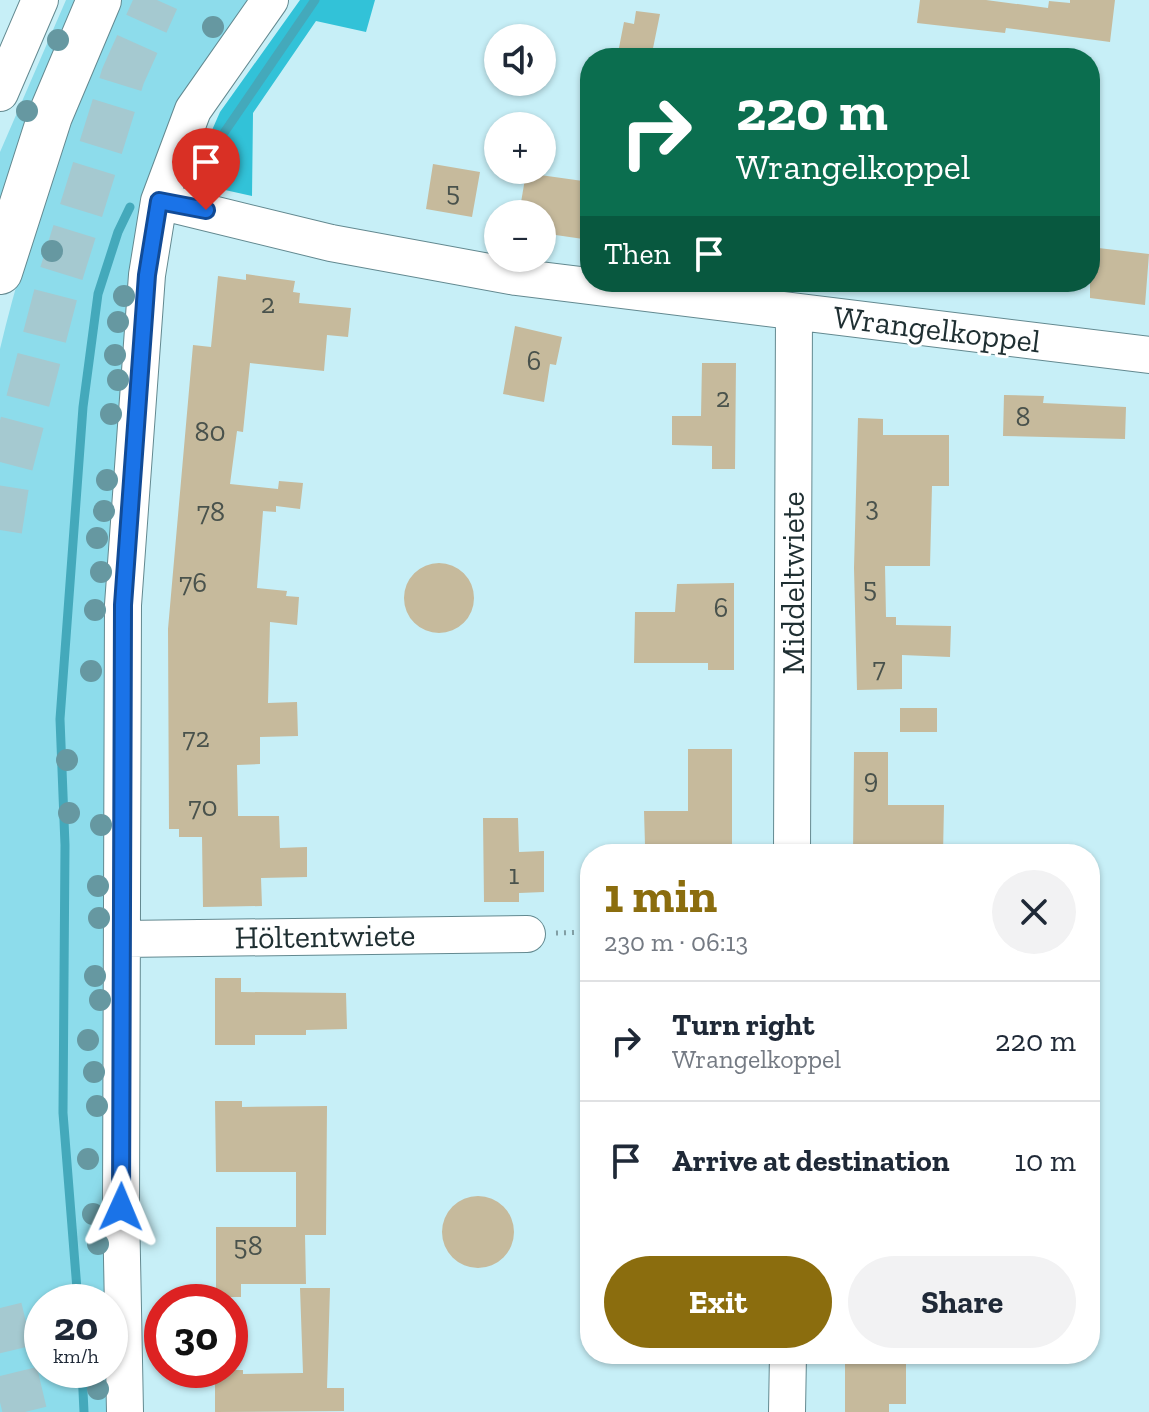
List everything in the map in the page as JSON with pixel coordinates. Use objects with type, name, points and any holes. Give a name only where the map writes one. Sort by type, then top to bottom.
[{"type":"highway","points":[[0,272],[50,116],[99,0]]},
{"type":"street","points":[[0,93],[40,0]]},
{"type":"street","points":[[125,1412],[121,1207],[123,605],[147,275],[159,201],[193,110],[270,0]]},
{"type":"street","name":"Wrangelkoppel","points":[[159,201],[407,259],[580,285]]},
{"type":"street","name":"Wrangelkoppel","points":[[635,292],[1149,355]]},
{"type":"street","name":"Middeltwiete","points":[[792,844],[794,312]]},
{"type":"street","name":"Höltentwiete","points":[[123,939],[527,934]]},
{"type":"street","points":[[787,1412],[788,1364]]},
{"type":"shaded area","points":[[66,0],[87,0],[0,231],[0,152]]},
{"type":"shaded area","points":[[119,0],[259,0],[142,198],[111,1284],[24,1284],[24,1388],[110,1388],[110,1412],[0,1412],[0,349],[52,172]]},
{"type":"shaded area","points":[[300,0],[375,0],[366,32],[316,21],[253,113],[252,196],[225,190],[205,146],[220,112]]},
{"type":"building","points":[[920,0],[986,0],[1048,8],[1049,1],[1115,0],[1110,42],[1006,28],[1005,33],[917,23]]},
{"type":"building","points":[[636,11],[660,14],[653,48],[619,48],[624,22],[634,24]]},
{"type":"building","points":[[433,164],[480,172],[472,217],[426,209]]},
{"type":"building","points":[[556,177],[580,181],[580,239],[556,235],[556,200],[521,200],[524,184],[556,184]]},
{"type":"building","points":[[1100,248],[1149,254],[1145,305],[1090,298],[1090,292],[1100,292]]},
{"type":"building","points":[[246,274],[295,281],[293,292],[300,293],[299,303],[351,308],[348,337],[327,335],[324,371],[250,363],[243,432],[237,431],[230,484],[278,489],[279,481],[303,483],[300,509],[276,506],[276,512],[263,511],[257,588],[287,591],[286,596],[299,597],[297,625],[270,622],[268,703],[297,702],[298,736],[260,737],[260,764],[237,765],[238,816],[279,816],[280,848],[307,847],[307,877],[261,878],[262,906],[203,907],[202,837],[179,837],[179,829],[169,829],[168,629],[193,345],[211,347],[218,276],[246,280]]},
{"type":"building","points":[[515,326],[562,337],[556,365],[550,364],[544,402],[503,394]]},
{"type":"building","points":[[702,363],[736,363],[735,469],[712,469],[712,446],[672,445],[672,416],[701,416]]},
{"type":"building","points":[[1004,395],[1044,396],[1043,403],[1126,407],[1125,439],[1003,436]]},
{"type":"building","points":[[858,418],[883,419],[883,435],[949,435],[949,486],[932,486],[930,566],[885,566],[886,617],[896,617],[896,625],[951,626],[950,657],[902,655],[902,689],[857,690],[854,568]]},
{"type":"building","points":[[432,563],[446,563],[468,578],[474,598],[472,611],[464,623],[446,633],[432,633],[410,618],[404,605],[404,591],[419,569]]},
{"type":"building","points":[[734,583],[734,670],[708,670],[708,663],[634,663],[635,612],[675,612],[677,584]]},
{"type":"building","points":[[900,708],[937,708],[937,732],[900,732]]},
{"type":"building","points":[[688,749],[732,749],[732,844],[645,844],[644,811],[688,811]]},
{"type":"building","points":[[854,752],[888,752],[888,805],[944,805],[943,844],[853,844]]},
{"type":"building","points":[[483,818],[518,818],[519,852],[544,851],[544,892],[519,893],[519,902],[484,902]]},
{"type":"building","points":[[215,978],[241,978],[241,992],[346,993],[347,1029],[306,1030],[306,1035],[255,1035],[255,1045],[215,1045]]},
{"type":"building","points":[[215,1101],[242,1101],[242,1107],[327,1106],[326,1235],[305,1235],[306,1284],[216,1284],[216,1227],[296,1227],[296,1172],[216,1172]]},
{"type":"building","points":[[478,1196],[498,1202],[508,1212],[514,1232],[508,1252],[498,1262],[478,1268],[458,1262],[448,1252],[442,1232],[448,1212],[458,1202]]},
{"type":"building","points":[[300,1288],[330,1288],[327,1388],[344,1388],[344,1411],[215,1412],[215,1388],[248,1388],[248,1374],[303,1373]]},
{"type":"building","points":[[845,1364],[906,1364],[906,1404],[889,1404],[889,1412],[845,1412]]},
{"type":"waterway","points":[[215,146],[315,0]]},
{"type":"waterway","points":[[77,1284],[63,1113],[65,845],[60,719],[83,407],[98,294],[118,232],[130,207]]},
{"type":"waterway","points":[[83,1388],[84,1412]]},
{"type":"tunnel","points":[[0,530],[9,473],[60,278],[123,76],[157,0]]},
{"type":"tunnel","points":[[0,1308],[25,1412]]},
{"type":"route","points":[[121,1207],[123,605],[147,275],[159,201],[206,210]]}]
